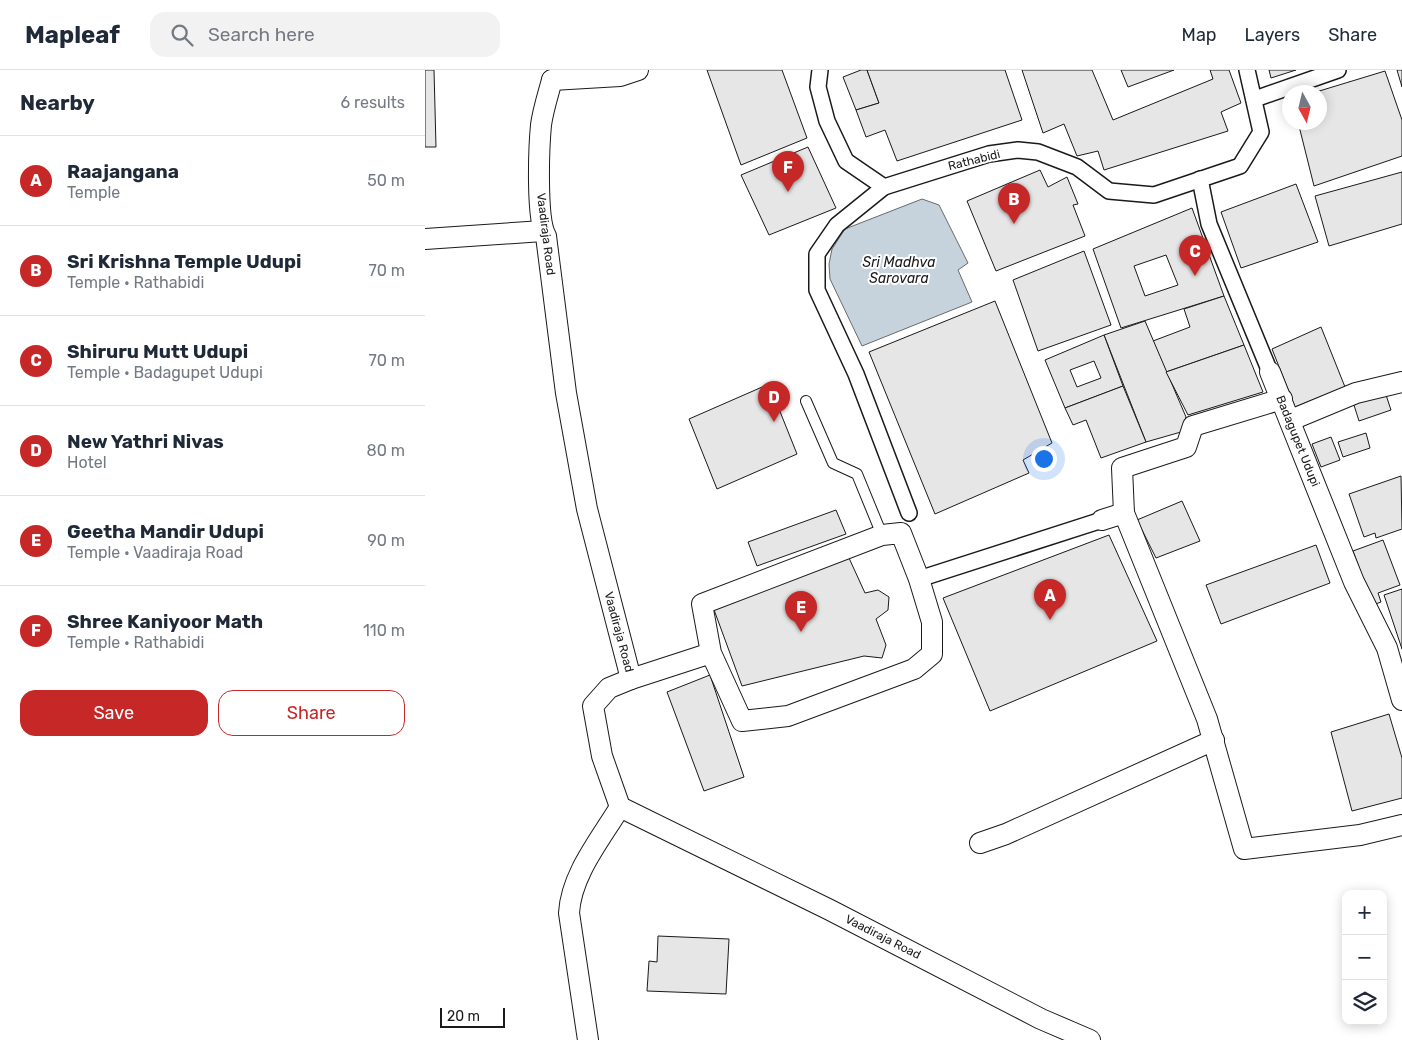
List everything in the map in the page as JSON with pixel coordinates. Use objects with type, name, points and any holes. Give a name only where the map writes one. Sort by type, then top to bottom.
[{"type":"street","points":[[546,75],[620,76],[638,70]]},
{"type":"street","points":[[820,70],[818,87],[827,121],[847,161],[884,186],[837,225],[817,254],[817,290],[856,374],[909,513]]},
{"type":"street","name":"Rathabidi","points":[[884,186],[989,154],[1018,150],[1038,152],[1077,167],[1109,191],[1153,196],[1240,166],[1261,132],[1247,70]]},
{"type":"street","points":[[1255,99],[1338,70]]},
{"type":"street","name":"Vaadiraja Road","points":[[546,75],[541,125],[539,205],[543,231],[546,236],[566,393],[587,509],[631,679],[609,688],[593,706],[602,756],[619,807],[830,910],[1041,1019],[1090,1040]]},
{"type":"street","name":"Badagupet Udupi","points":[[1200,179],[1209,224],[1291,420],[1355,582],[1387,648],[1402,700]]},
{"type":"street","points":[[425,239],[543,231]]},
{"type":"street","points":[[1291,420],[1356,393],[1402,382]]},
{"type":"street","points":[[1282,399],[1193,426],[1186,447],[1122,468],[1124,513],[1214,740],[1244,849],[1359,835],[1402,825]]},
{"type":"street","points":[[919,579],[1124,513]]},
{"type":"street","points":[[901,533],[919,579],[932,622],[933,654],[914,669],[788,716],[742,721],[711,653],[702,604],[882,535],[901,533]]},
{"type":"street","points":[[631,679],[711,653]]},
{"type":"street","points":[[980,843],[1006,834],[1214,740]]},
{"type":"street","points":[[588,1040],[569,913],[570,898],[576,880],[619,807]]},
{"type":"lane","points":[[806,401],[833,463],[857,474],[882,535]]},
{"type":"water","name":"Sri Madhva Sarovara","points":[[922,199],[939,205],[968,263],[958,270],[972,302],[862,346],[830,279],[829,264],[832,249],[845,229]]},
{"type":"building","points":[[425,70],[434,70],[436,147],[425,147]]},
{"type":"building","points":[[707,70],[782,70],[807,138],[741,165]]},
{"type":"building","points":[[861,70],[867,70],[879,103],[856,110],[843,77]]},
{"type":"building","points":[[867,70],[1005,70],[1022,120],[897,161],[885,130],[866,137],[856,110],[879,103]]},
{"type":"building","points":[[1022,70],[1092,70],[1113,120],[1213,79],[1210,70],[1229,70],[1241,103],[1221,112],[1228,131],[1104,170],[1098,151],[1077,156],[1064,124],[1043,133]]},
{"type":"building","points":[[1121,70],[1174,70],[1128,87]]},
{"type":"building","points":[[1269,70],[1296,70],[1271,78]]},
{"type":"building","points":[[1397,70],[1402,70],[1402,87]]},
{"type":"building","points":[[1385,71],[1402,120],[1402,156],[1314,186],[1300,130],[1327,130],[1327,89]]},
{"type":"building","points":[[808,147],[836,208],[769,235],[741,175]]},
{"type":"building","points":[[1040,170],[1048,187],[1067,177],[1078,204],[1073,205],[1085,236],[996,271],[967,201]]},
{"type":"building","points":[[1402,172],[1402,224],[1329,246],[1315,196]]},
{"type":"building","points":[[1296,184],[1318,242],[1241,268],[1221,212]]},
{"type":"building","points":[[1192,208],[1224,296],[1121,328],[1093,249]],"holes":[[[1166,255],[1178,285],[1145,296],[1134,266]]]},
{"type":"building","points":[[1084,251],[1111,325],[1038,351],[1013,280]]},
{"type":"building","points":[[1224,296],[1244,345],[1166,372],[1153,341],[1190,327],[1184,309]]},
{"type":"building","points":[[995,301],[1052,443],[1023,460],[1029,473],[935,514],[869,352]]},
{"type":"building","points":[[1145,321],[1186,417],[1181,432],[1146,442],[1104,335]]},
{"type":"building","points":[[1321,327],[1345,387],[1295,407],[1272,349]]},
{"type":"building","points":[[1104,335],[1123,386],[1065,408],[1045,360]],"holes":[[[1094,361],[1101,378],[1077,387],[1070,370]]]},
{"type":"building","points":[[1244,345],[1263,392],[1188,415],[1166,372]]},
{"type":"building","points":[[769,384],[797,454],[717,489],[689,419]]},
{"type":"building","points":[[1123,386],[1146,442],[1101,458],[1086,420],[1073,425],[1065,408]]},
{"type":"building","points":[[1385,392],[1391,410],[1359,421],[1353,402]]},
{"type":"building","points":[[1366,433],[1370,448],[1343,457],[1338,442]]},
{"type":"building","points":[[1331,437],[1340,460],[1321,467],[1312,444]]},
{"type":"building","points":[[1401,476],[1402,529],[1376,538],[1375,533],[1364,537],[1349,494]]},
{"type":"building","points":[[1182,501],[1200,541],[1156,558],[1137,520]]},
{"type":"building","points":[[836,510],[846,534],[757,566],[748,542]]},
{"type":"building","points":[[1109,535],[1157,641],[990,711],[943,598]]},
{"type":"building","points":[[1383,540],[1400,585],[1378,593],[1381,602],[1373,605],[1353,551]]},
{"type":"building","points":[[1316,545],[1330,583],[1221,624],[1206,585]]},
{"type":"building","points":[[849,558],[865,593],[878,590],[889,597],[888,610],[876,619],[886,645],[882,658],[864,656],[742,686],[713,607]]},
{"type":"building","points":[[1402,589],[1402,649],[1384,595]]},
{"type":"building","points":[[710,675],[744,777],[704,791],[667,692]]},
{"type":"building","points":[[1389,714],[1402,758],[1402,798],[1352,811],[1331,732]]},
{"type":"building","points":[[658,936],[729,939],[726,994],[647,991],[649,961],[657,962]]},
{"type":"place","name":"Shree Kaniyoor Math","points":[[788,192]]},
{"type":"place","name":"Sri Krishna Temple Udupi","points":[[1014,224]]},
{"type":"place","name":"Shiruru Mutt Udupi","points":[[1195,276]]},
{"type":"place","name":"New Yathri Nivas","points":[[774,422]]},
{"type":"place","name":"Raajangana","points":[[1050,620]]},
{"type":"place","name":"Geetha Mandir Udupi","points":[[801,632]]}]
